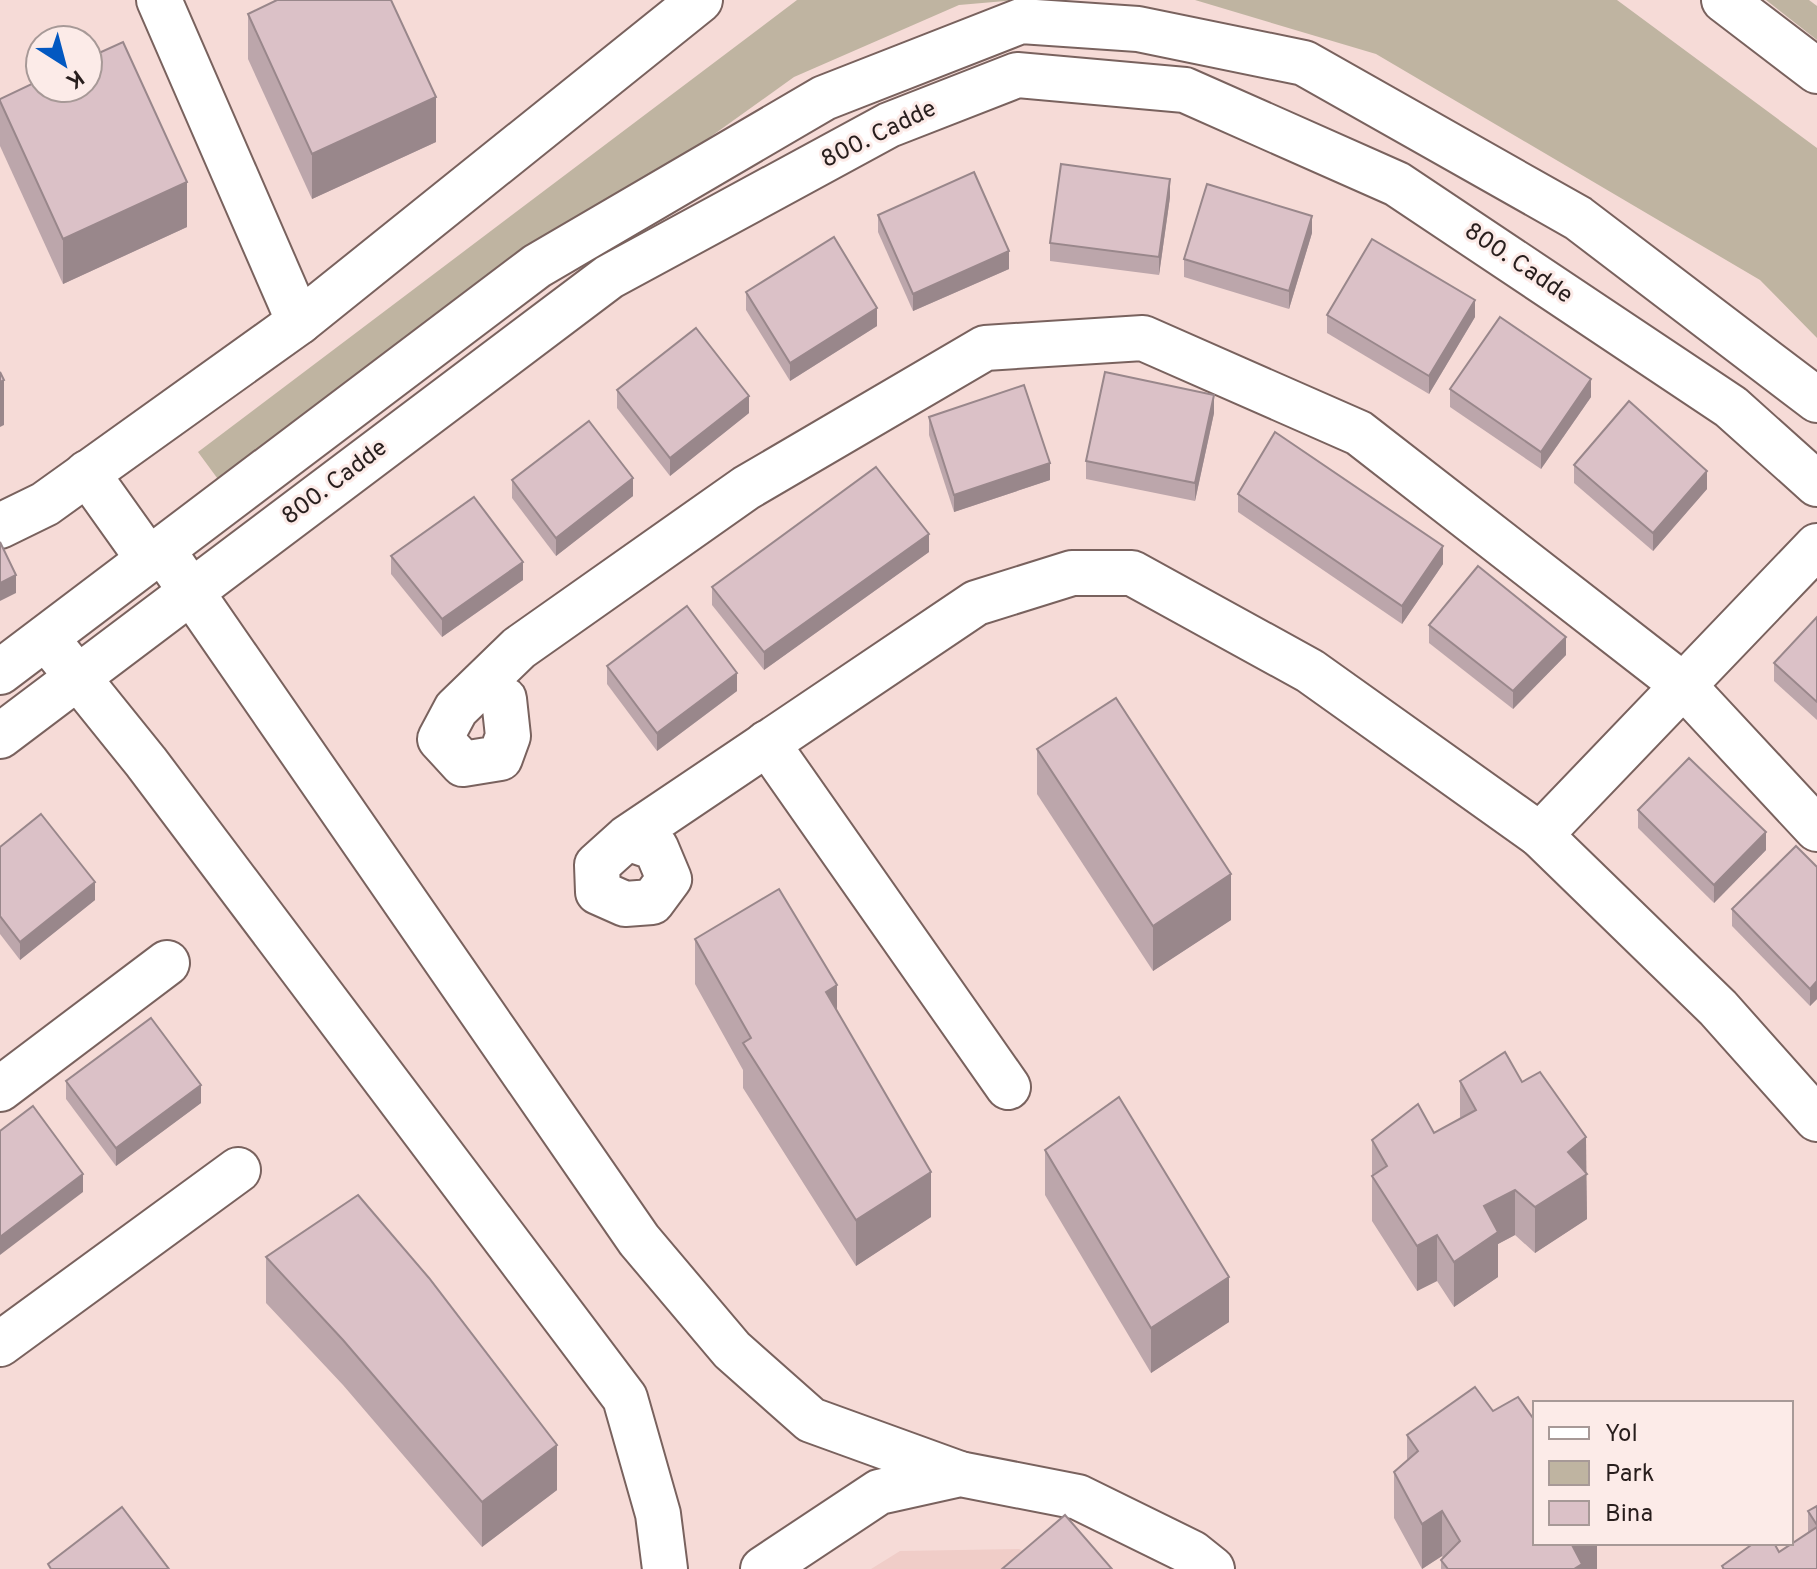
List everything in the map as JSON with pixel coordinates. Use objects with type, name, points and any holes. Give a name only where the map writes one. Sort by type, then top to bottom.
[{"type":"street","points":[[159,0],[299,322]]},
{"type":"street","points":[[0,526],[45,504],[299,322],[700,0]]},
{"type":"street","points":[[1724,0],[1817,71]]},
{"type":"street","name":"800. Cadde","points":[[0,672],[537,266],[824,98],[1021,21],[1138,29],[1304,63],[1578,218],[1817,400]]},
{"type":"street","name":"800. Cadde","points":[[0,736],[609,277],[889,125],[1017,75],[1185,90],[1397,184],[1731,407],[1817,484]]},
{"type":"street","points":[[480,686],[519,648],[746,488],[985,348],[1143,338],[1359,433],[1683,685],[1817,829]]},
{"type":"street","points":[[87,473],[156,556],[192,591],[639,1240],[732,1350],[811,1420],[960,1474],[1078,1497],[1192,1553],[1212,1569]]},
{"type":"street","points":[[1540,835],[1817,546]]},
{"type":"street","points":[[627,838],[976,603],[1072,573],[1132,573],[1310,671],[1540,835],[1718,1008],[1817,1119]]},
{"type":"street","points":[[46,638],[193,823],[625,1398],[658,1514],[665,1569]]},
{"type":"street","points":[[767,743],[1008,1087]]},
{"type":"street","points":[[0,1089],[167,963]]},
{"type":"street","points":[[0,1344],[238,1170]]},
{"type":"street","points":[[763,1569],[879,1492],[960,1474]]},
{"type":"shaded area","points":[[1019,1549],[1066,1569],[871,1569],[900,1551]]},
{"type":"green space","points":[[797,0],[1017,0],[959,5],[794,77],[223,486],[198,452]]},
{"type":"green space","points":[[1195,0],[1617,0],[1817,148],[1817,338],[1760,280],[1376,54]]},
{"type":"green space","points":[[1766,0],[1809,0],[1817,6],[1817,40]]},
{"type":"building","points":[[277,0],[391,0],[436,97],[312,154],[248,14]]},
{"type":"building","points":[[123,42],[187,182],[63,239],[0,99],[24,88],[24,104],[104,104],[104,51]]},
{"type":"building","points":[[1061,164],[1170,179],[1159,257],[1050,243]]},
{"type":"building","points":[[974,172],[1009,251],[913,294],[878,215]]},
{"type":"building","points":[[1207,184],[1312,216],[1289,291],[1184,259]]},
{"type":"building","points":[[834,237],[877,308],[790,363],[746,292]]},
{"type":"building","points":[[1372,239],[1475,300],[1429,376],[1327,315]]},
{"type":"building","points":[[1500,317],[1591,379],[1541,452],[1450,389]]},
{"type":"building","points":[[696,328],[749,396],[670,458],[617,390]]},
{"type":"building","points":[[1105,372],[1214,395],[1195,483],[1086,461]]},
{"type":"building","points":[[1024,385],[1050,463],[954,495],[929,417]]},
{"type":"building","points":[[1629,401],[1707,471],[1653,533],[1574,465]]},
{"type":"building","points":[[589,421],[633,478],[556,538],[512,480]]},
{"type":"building","points":[[1275,432],[1443,546],[1402,606],[1238,494]]},
{"type":"building","points":[[876,467],[929,534],[764,652],[712,587]]},
{"type":"building","points":[[474,497],[523,562],[442,619],[391,556]]},
{"type":"building","points":[[0,542],[16,575],[0,583]]},
{"type":"building","points":[[1478,566],[1566,637],[1513,691],[1429,625]]},
{"type":"building","points":[[687,606],[737,673],[657,733],[607,666]]},
{"type":"building","points":[[1817,617],[1817,702],[1774,663]]},
{"type":"building","points":[[1116,698],[1231,874],[1153,926],[1037,749]]},
{"type":"building","points":[[1689,758],[1766,832],[1714,885],[1638,810]]},
{"type":"building","points":[[41,814],[95,882],[20,942],[0,916],[0,847]]},
{"type":"building","points":[[1796,846],[1817,867],[1817,981],[1810,989],[1732,909]]},
{"type":"building","points":[[779,889],[837,985],[826,992],[931,1172],[856,1220],[743,1043],[751,1038],[695,939]]},
{"type":"building","points":[[151,1018],[201,1085],[116,1148],[66,1081]]},
{"type":"building","points":[[1505,1052],[1522,1082],[1540,1072],[1586,1137],[1568,1152],[1587,1174],[1535,1207],[1515,1190],[1484,1206],[1498,1232],[1454,1262],[1437,1235],[1417,1246],[1372,1176],[1387,1166],[1372,1140],[1418,1104],[1434,1133],[1476,1110],[1460,1081]]},
{"type":"building","points":[[1119,1097],[1229,1277],[1151,1328],[1045,1150]]},
{"type":"building","points":[[33,1106],[83,1174],[0,1237],[0,1131]]},
{"type":"building","points":[[358,1195],[429,1278],[557,1445],[482,1502],[343,1340],[266,1257]]},
{"type":"building","points":[[1475,1387],[1493,1411],[1518,1397],[1533,1418],[1533,1545],[1572,1545],[1582,1564],[1574,1569],[1448,1569],[1441,1560],[1460,1541],[1442,1511],[1422,1524],[1394,1472],[1418,1451],[1407,1435]]},
{"type":"building","points":[[1817,1506],[1817,1525],[1808,1511]]},
{"type":"building","points":[[122,1507],[169,1569],[51,1569],[48,1564]]},
{"type":"building","points":[[1065,1515],[1112,1569],[1002,1569]]},
{"type":"building","points":[[1817,1527],[1817,1569],[1724,1569],[1722,1566],[1751,1545],[1775,1545],[1779,1552]]}]
